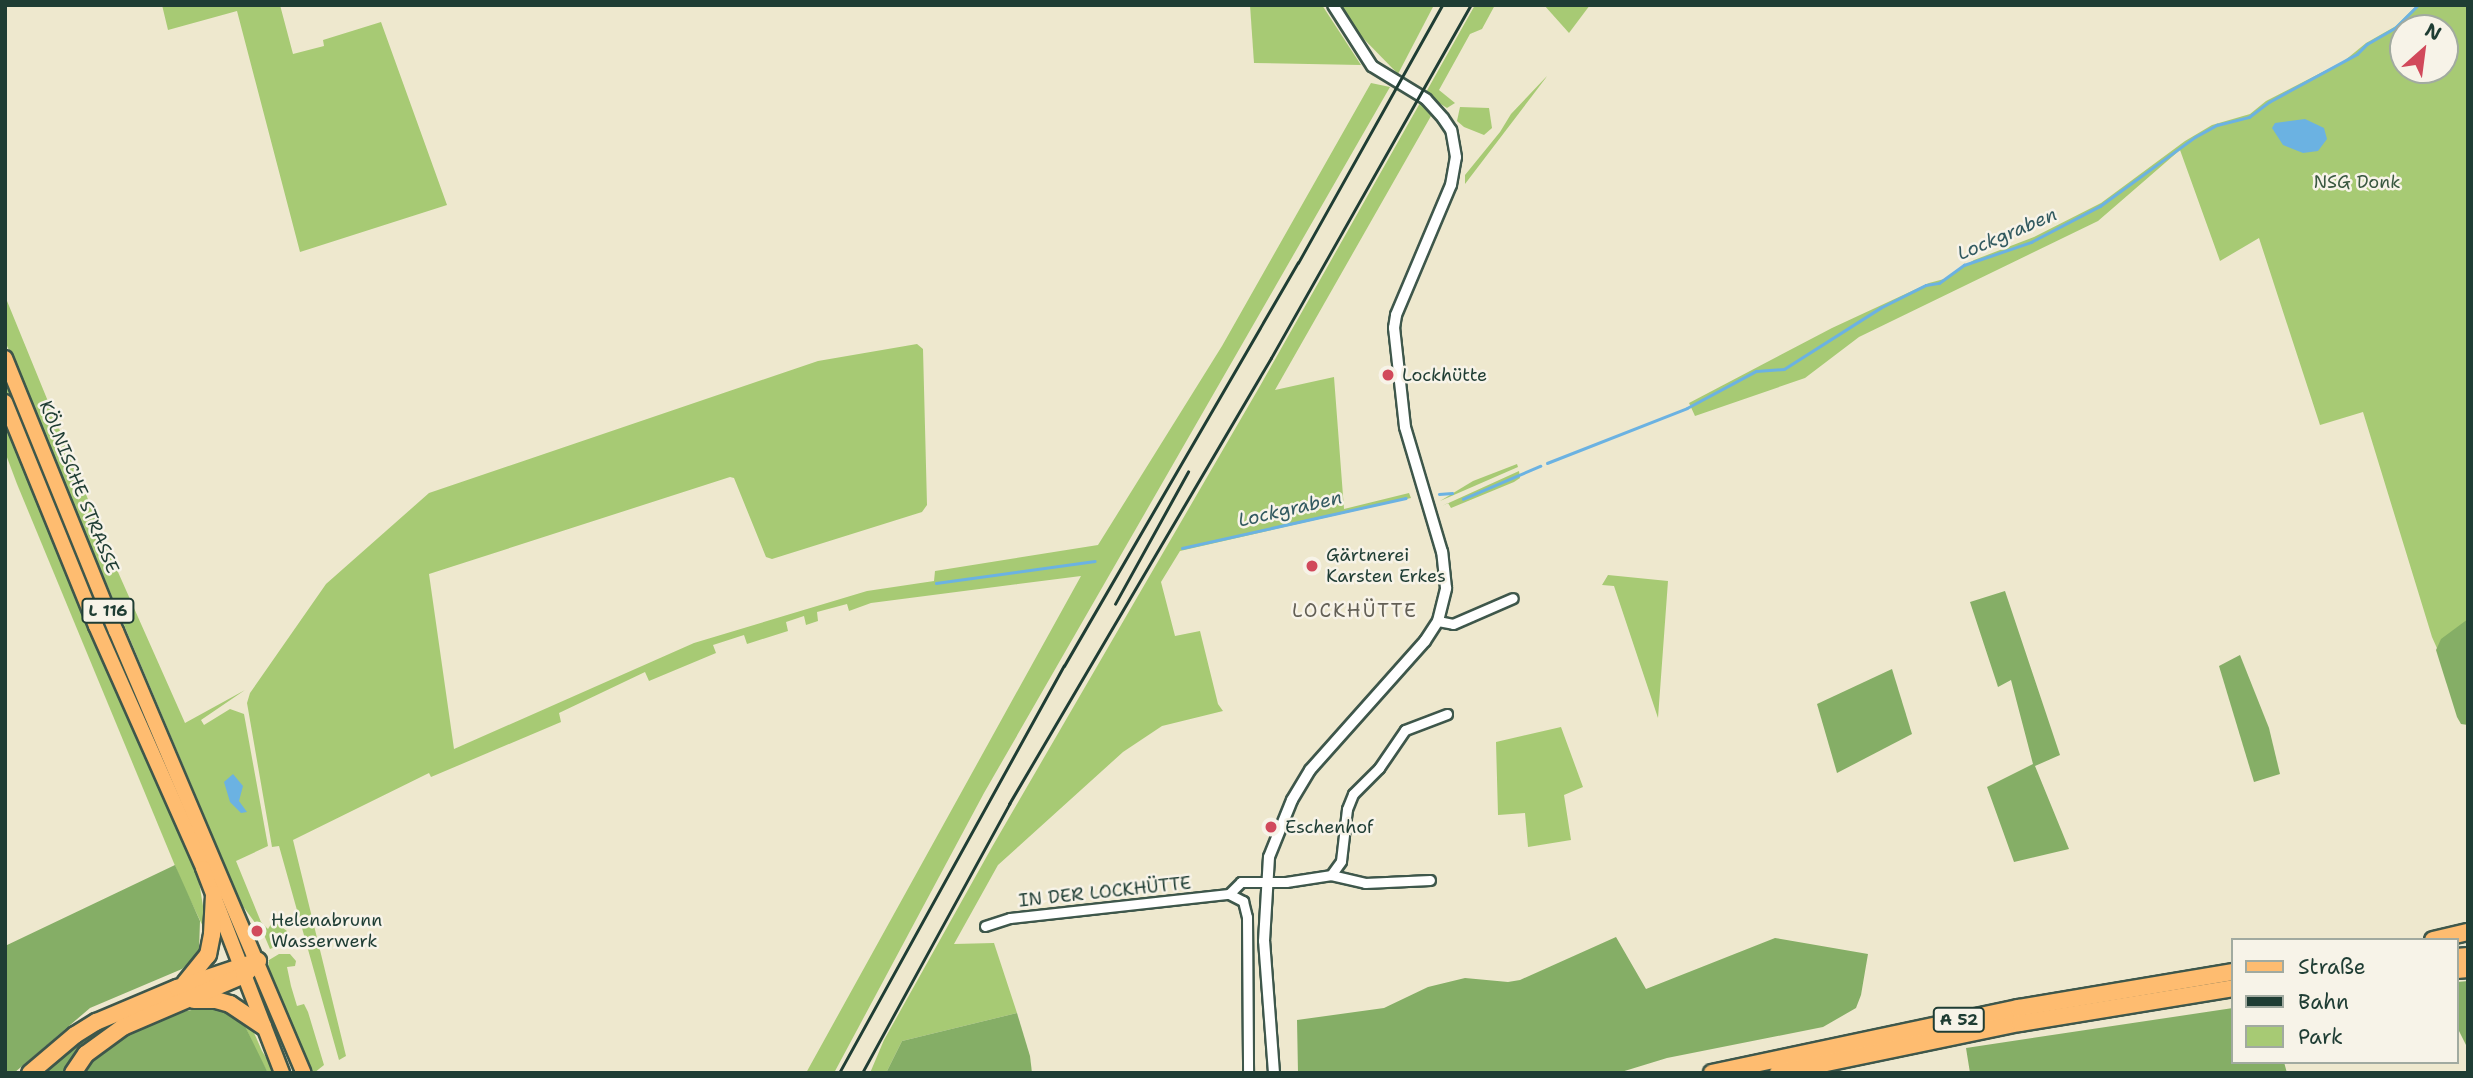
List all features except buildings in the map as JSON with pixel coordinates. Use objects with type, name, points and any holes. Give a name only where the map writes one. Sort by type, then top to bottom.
[{"type":"highway","points":[[73,1073],[86,1054],[103,1039],[179,995],[208,956],[214,894]]},
{"type":"highway","points":[[2442,938],[2468,932]]},
{"type":"highway","points":[[30,1073],[75,1035],[96,1022],[179,995],[258,961]]},
{"type":"highway","name":"A 52","points":[[1713,1073],[2018,1008],[2232,972]]},
{"type":"highway","name":"A 52","points":[[1778,1073],[2007,1026],[2232,988]]},
{"type":"highway","points":[[179,995],[216,1000],[244,1011],[263,1026]]},
{"type":"main road","name":"KÖLNISCHE STRASSE","points":[[5,358],[212,870]]},
{"type":"main road","name":"KÖLNISCHE STRASSE","points":[[5,402],[96,626],[212,870]]},
{"type":"main road","name":"L 116","points":[[212,870],[214,894],[282,1073]]},
{"type":"main road","name":"L 116","points":[[212,870],[258,961],[304,1073]]},
{"type":"street","points":[[1274,1073],[1264,941],[1265,883],[1269,856],[1310,770],[1377,698],[1438,621],[1446,588],[1445,565],[1405,427],[1394,328],[1396,315],[1451,185],[1456,157],[1451,130],[1426,99],[1372,66],[1333,5]]},
{"type":"street","points":[[1438,621],[1453,624],[1513,598]]},
{"type":"street","points":[[1430,880],[1365,883],[1331,875],[1340,861],[1346,809],[1353,794],[1379,768],[1405,730],[1447,714]]},
{"type":"street","name":"IN DER LOCKHÜTTE","points":[[985,926],[1010,918],[1229,894],[1241,882],[1265,883],[1331,875]]},
{"type":"street","points":[[1229,894],[1243,901],[1247,918],[1248,1073]]},
{"type":"green space","points":[[162,5],[280,5],[293,54],[324,46],[323,40],[381,22],[447,205],[300,252],[237,11],[168,30]]},
{"type":"green space","points":[[1250,5],[1322,5],[1361,65],[1254,63]]},
{"type":"green space","points":[[1340,5],[1434,5],[1398,74],[1357,32]]},
{"type":"green space","points":[[1475,5],[1495,5],[1482,29],[1470,34],[1439,90],[1455,103],[1447,108],[1425,94]]},
{"type":"green space","points":[[1544,5],[1590,5],[1569,33]]},
{"type":"green space","name":"NSG Donk","points":[[2417,5],[2468,5],[2468,718],[2432,637],[2363,412],[2320,425],[2259,238],[2220,261],[2180,150],[2098,221],[1859,337],[1805,378],[1695,416],[1689,403],[1832,328],[1929,283],[1944,279],[1974,260],[2034,237],[2101,203],[2185,141],[2212,125],[2250,114],[2266,101],[2344,61],[2366,43],[2389,30],[2389,84],[2459,84],[2459,14],[2408,14]]},
{"type":"green space","points":[[1547,76],[1465,184],[1465,175],[1511,114]]},
{"type":"green space","points":[[1371,83],[1390,87],[984,793],[834,1073],[806,1073],[1081,576],[871,603],[849,611],[847,604],[817,612],[818,621],[806,625],[804,616],[786,622],[788,631],[747,644],[744,635],[713,645],[716,653],[649,681],[645,672],[559,713],[561,722],[431,777],[429,773],[293,840],[346,1056],[339,1060],[279,846],[272,847],[247,703],[250,693],[326,584],[429,493],[818,361],[917,344],[923,349],[927,505],[922,512],[772,559],[766,557],[734,478],[730,477],[429,574],[454,749],[694,643],[867,591],[934,581],[935,571],[1098,545],[1222,346]]},
{"type":"green space","points":[[1420,103],[1431,116],[1275,390],[1334,377],[1344,509],[1409,493],[1411,498],[1180,551],[1161,582],[1175,636],[1200,631],[1218,704],[1223,711],[1162,726],[1123,752],[998,865],[954,944],[994,943],[1017,1013],[902,1041],[886,1073],[870,1073],[884,1040],[992,847],[1260,386]]},
{"type":"green space","points":[[1460,107],[1489,108],[1492,128],[1484,135],[1464,127],[1457,121]]},
{"type":"green space","points":[[5,296],[114,563],[185,723],[245,690],[201,720],[204,725],[230,709],[244,714],[268,846],[236,861],[261,922],[268,929],[273,921],[287,931],[284,940],[275,947],[270,949],[259,923],[256,924],[242,905],[5,341]]},
{"type":"green space","points":[[5,376],[214,868],[208,870],[97,611],[5,389]]},
{"type":"green space","points":[[5,419],[198,875],[208,937],[183,885],[17,484],[5,452]]},
{"type":"green space","points":[[1517,464],[1518,467],[1440,501],[1473,481]]},
{"type":"green space","points":[[1519,471],[1520,478],[1514,482],[1451,508],[1448,503]]},
{"type":"green space","points":[[1608,575],[1668,581],[1658,718],[1614,586],[1602,585]]},
{"type":"green space","points":[[2005,591],[2060,755],[2035,766],[2069,849],[2014,862],[1987,787],[2033,764],[2011,680],[1998,687],[1970,602]]},
{"type":"green space","points":[[2468,619],[2468,725],[2461,724],[2457,717],[2436,650],[2441,639]]},
{"type":"green space","points":[[2240,655],[2269,728],[2280,774],[2254,782],[2219,666]]},
{"type":"green space","points":[[1892,669],[1912,734],[1837,773],[1817,704]]},
{"type":"green space","points":[[1561,727],[1583,787],[1564,795],[1571,840],[1528,847],[1525,813],[1498,815],[1496,742]]},
{"type":"green space","points":[[175,865],[200,921],[199,950],[191,961],[182,969],[90,1008],[14,1073],[5,1073],[5,946]]},
{"type":"green space","points":[[1616,937],[1646,989],[1775,938],[1868,954],[1856,1008],[1823,1027],[1667,1058],[1618,1073],[1298,1073],[1297,1020],[1384,1008],[1428,987],[1465,978],[1508,982],[1520,980]]},
{"type":"green space","points":[[279,954],[290,954],[296,961],[295,966],[287,967],[291,986],[297,1006],[304,1004],[308,1012],[324,1065],[314,1073],[311,1073],[268,967],[269,960]]},
{"type":"green space","points":[[2468,981],[2468,1049],[2459,1031],[2459,982]]},
{"type":"green space","points":[[216,1005],[247,1017],[243,1022],[268,1073],[83,1073],[89,1063],[122,1038],[172,1014]]},
{"type":"green space","points":[[2232,1008],[2232,1064],[2285,1064],[2287,1073],[1970,1073],[1966,1048]]},
{"type":"green space","points":[[1017,1013],[1030,1056],[1032,1073],[886,1073],[902,1041]]},
{"type":"green space","points":[[247,1017],[262,1051],[276,1073],[268,1073],[258,1055],[243,1022]]},
{"type":"green space","points":[[102,1026],[69,1061],[67,1073],[39,1073]]},
{"type":"water","points":[[2305,119],[2324,128],[2327,139],[2318,151],[2303,153],[2283,145],[2272,128],[2275,123]]},
{"type":"water","points":[[233,774],[243,786],[239,801],[247,812],[241,813],[230,802],[224,782]]},
{"type":"waterway","name":"Lockgraben","points":[[1547,463],[1687,408],[1756,371],[1784,369],[1880,308],[1926,285],[1939,283],[1964,265],[2031,242],[2100,206],[2195,137],[2217,125],[2249,117],[2269,102],[2357,54],[2367,44],[2395,28],[2418,5]]},
{"type":"waterway","name":"Lockgraben","points":[[1463,499],[1540,466]]},
{"type":"waterway","name":"Lockgraben","points":[[1439,494],[1452,493]]},
{"type":"waterway","name":"Lockgraben","points":[[1182,548],[1405,498]]},
{"type":"waterway","name":"Lockgraben","points":[[936,583],[1094,561]]},
{"type":"railway","points":[[839,1073],[1064,666],[1298,263],[1442,5]]},
{"type":"railway","points":[[862,1073],[1009,804],[1271,358],[1471,5]]},
{"type":"railway","points":[[1115,604],[1188,472]]},
{"type":"place","name":"Lockhütte","points":[[1388,375]]},
{"type":"place","name":"Gärtnerei Karsten Erkes","points":[[1312,566]]},
{"type":"place","name":"Eschenhof","points":[[1271,827]]},
{"type":"place","name":"Helenabrunn Wasserwerk","points":[[257,931]]},
{"type":"district","name":"LOCKHÜTTE","points":[[1355,611]]}]
